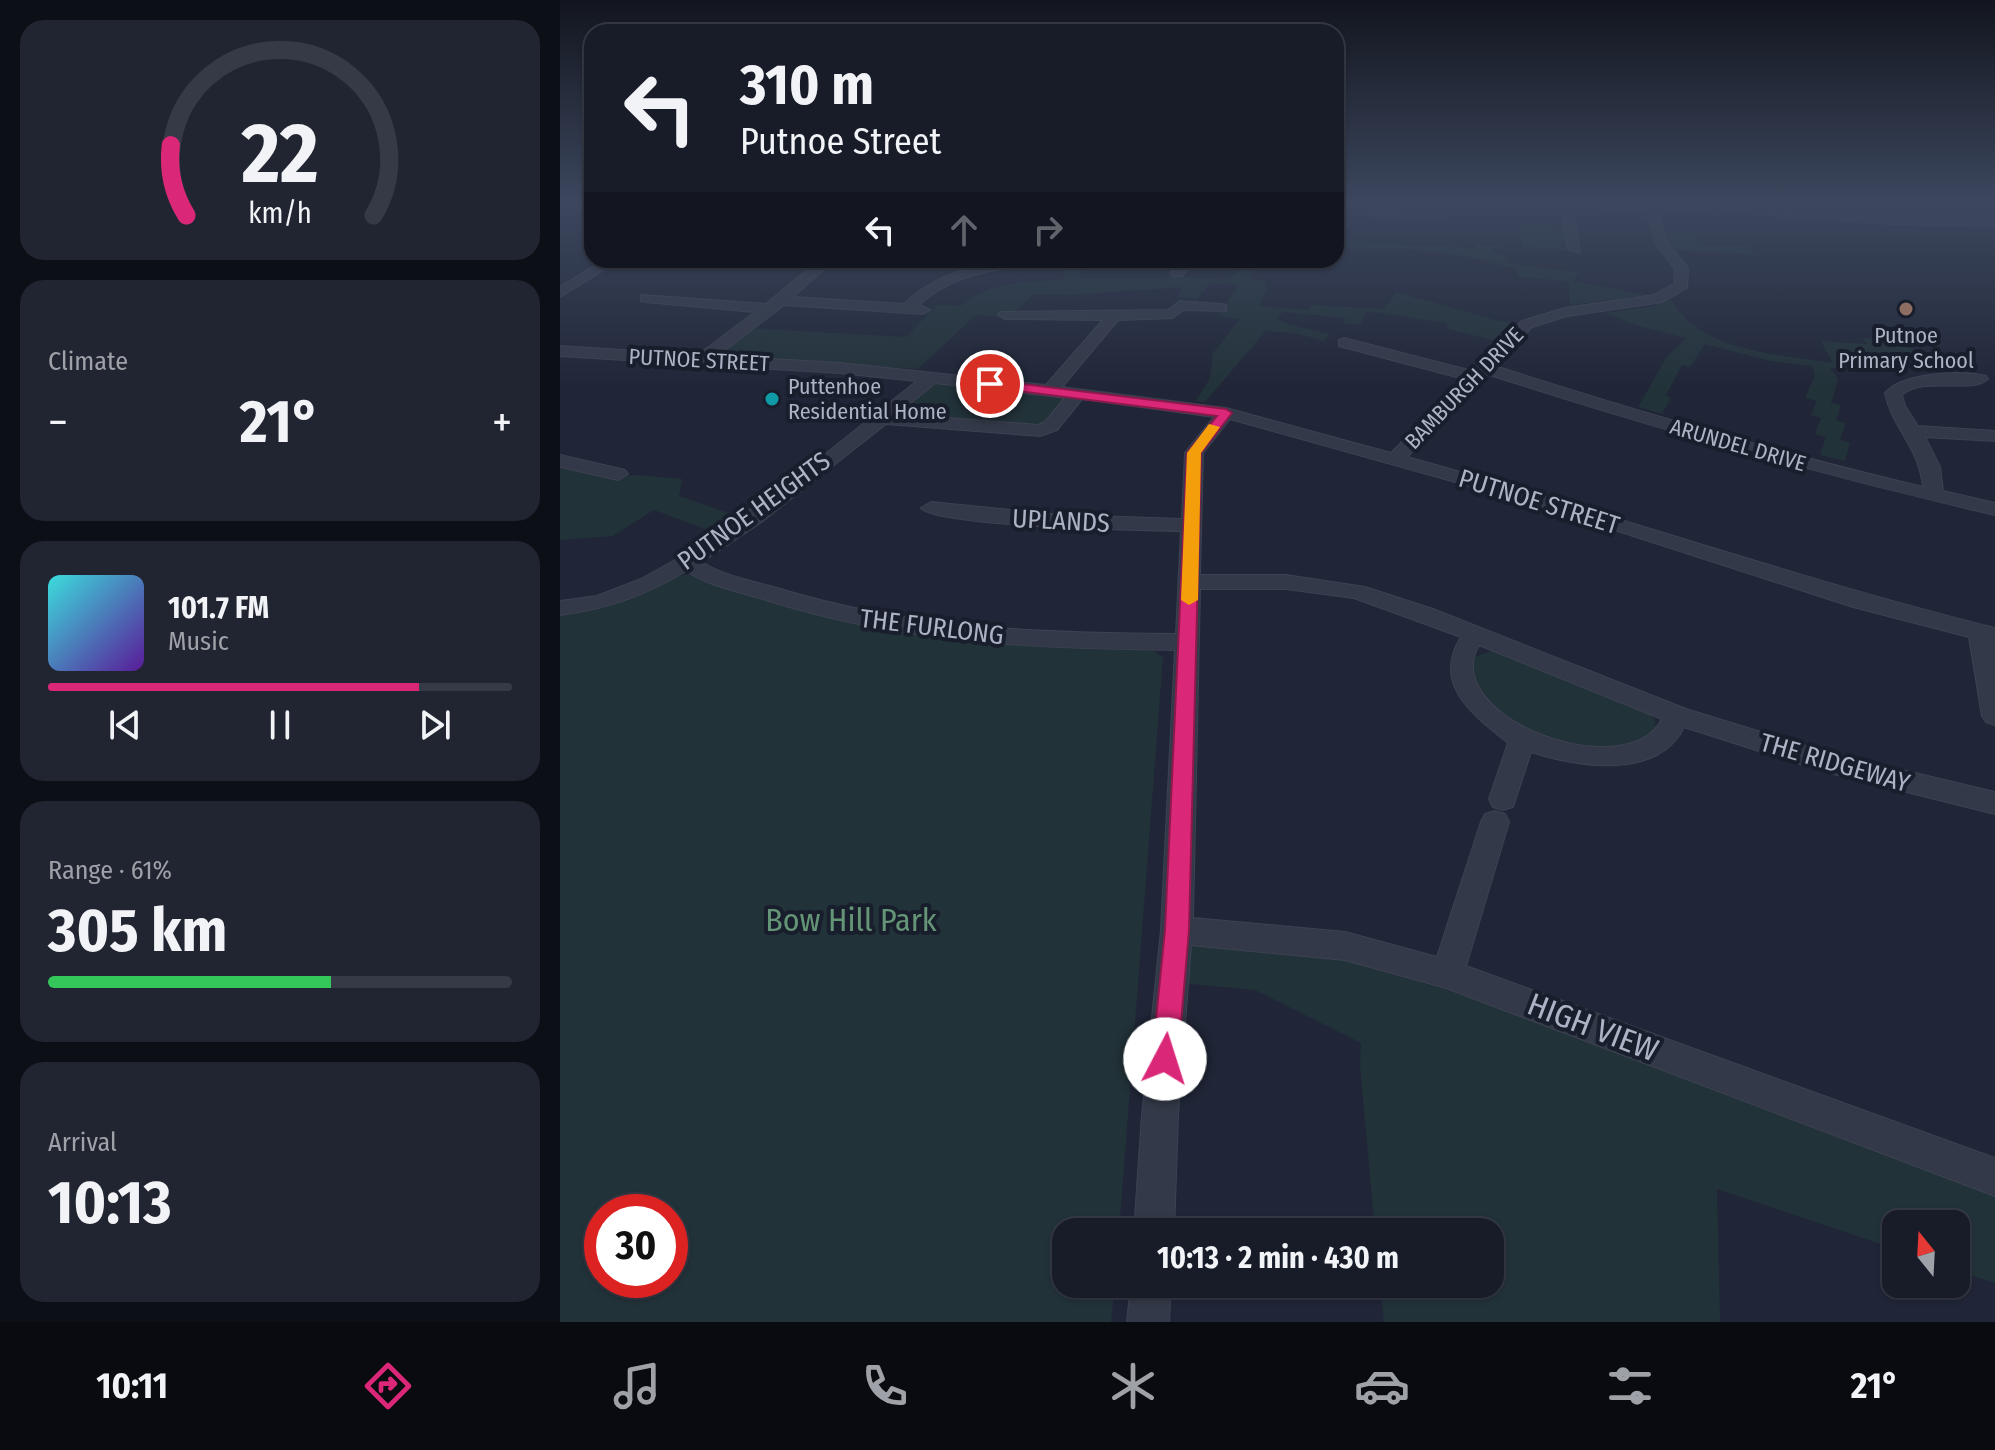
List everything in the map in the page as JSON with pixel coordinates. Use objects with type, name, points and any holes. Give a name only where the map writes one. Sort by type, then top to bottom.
[{"type":"street","name":"BAMBURGH DRIVE","points":[[1394,460],[1522,328],[1534,320],[1565,312],[1658,299],[1682,285],[1679,266]]},
{"type":"street","points":[[560,293],[600,268]]},
{"type":"street","points":[[701,360],[818,268]]},
{"type":"street","points":[[908,308],[936,283],[985,268]]},
{"type":"street","points":[[1177,273],[1182,268]]},
{"type":"street","points":[[646,298],[927,310]]},
{"type":"street","points":[[1005,315],[1111,316],[1172,314],[1180,305],[1221,308]]},
{"type":"street","points":[[1050,391],[1110,323],[1111,316]]},
{"type":"street","name":"ARUNDEL DRIVE","points":[[1342,340],[1480,372],[1826,470],[1995,509]]},
{"type":"street","name":"PUTNOE STREET","points":[[560,351],[840,368],[1226,413],[1541,500],[1861,602],[1987,635]]},
{"type":"street","name":"PUTNOE HEIGHTS","points":[[560,608],[577,608],[631,593],[687,562],[740,527],[931,378]]},
{"type":"street","points":[[1934,496],[1935,476],[1927,453],[1890,398],[1892,391],[1900,384],[1914,380],[1980,379]]},
{"type":"street","points":[[880,418],[1040,431],[1051,426],[1077,394]]},
{"type":"street","points":[[1155,1218],[1160,1115],[1177,930],[1194,453],[1226,413]]},
{"type":"street","points":[[1915,431],[1995,436]]},
{"type":"street","points":[[560,461],[618,474]]},
{"type":"street","name":"UPLANDS","points":[[931,508],[1006,519],[1191,525]]},
{"type":"street","name":"THE FURLONG","points":[[687,562],[699,570],[787,601],[921,629],[1041,640],[1187,642]]},
{"type":"street","name":"THE RIDGEWAY","points":[[1190,582],[1236,580],[1327,585],[1382,599],[1677,715],[1822,761],[1995,803]]},
{"type":"street","points":[[1474,634],[1462,654],[1464,681],[1476,703],[1522,740],[1565,753],[1603,756],[1635,752],[1666,737],[1677,715]]},
{"type":"street","points":[[1987,635],[1995,716]]},
{"type":"street","points":[[1447,974],[1522,740]]},
{"type":"street","name":"HIGH VIEW","points":[[1177,930],[1345,946],[1447,974],[1995,1177]]},
{"type":"street","points":[[1148,1322],[1150,1298]]},
{"type":"green space","points":[[1506,266],[1579,272],[1574,281],[1646,295],[1570,305],[1569,283],[1518,277],[1516,269]]},
{"type":"green space","points":[[1064,268],[1087,268],[1077,279],[1165,279],[1167,276],[1229,280],[1238,268],[1257,268],[1250,279],[1267,281],[1264,286],[1268,287],[1259,306],[1309,310],[1312,305],[1384,309],[1396,292],[1512,322],[1493,340],[1447,329],[1447,323],[1366,311],[1360,325],[1344,323],[1345,318],[1284,312],[1276,318],[1290,325],[1330,334],[1324,341],[1295,333],[1266,331],[1205,402],[1196,401],[1210,378],[1213,353],[1240,319],[1218,316],[1239,285],[1210,284],[1197,299],[1177,297],[1183,287],[1070,295],[1033,294],[1009,318],[976,315],[918,369],[712,355],[746,328],[906,337],[937,305],[961,306],[982,292],[1009,284],[1063,280]]},
{"type":"green space","points":[[1672,300],[1684,317],[1701,330],[1720,340],[1766,353],[1833,363],[1821,341],[1867,344],[1862,338],[1881,339],[1942,358],[1889,355],[1856,368],[1830,368],[1838,379],[1831,403],[1841,405],[1836,420],[1846,423],[1840,440],[1850,443],[1845,461],[1820,455],[1826,437],[1815,434],[1821,418],[1811,415],[1817,401],[1805,398],[1815,375],[1812,366],[1770,361],[1705,344],[1690,367],[1682,365],[1666,395],[1671,398],[1662,414],[1638,407],[1666,358],[1686,338],[1635,325],[1606,313],[1655,306]]},
{"type":"green space","points":[[933,383],[1067,398],[1046,424],[1031,428],[894,415]]},
{"type":"green space","points":[[560,468],[605,478],[638,475],[682,479],[679,496],[734,515],[711,531],[654,510],[613,536],[560,540]]},
{"type":"green space","name":"Bow Hill Park","points":[[694,574],[826,616],[907,633],[997,642],[1147,647],[1163,657],[1120,1218],[1052,1218],[1052,1298],[1114,1298],[1111,1322],[560,1322],[560,614],[609,605],[645,591],[667,577]]},
{"type":"green space","points":[[1493,650],[1643,707],[1655,720],[1656,734],[1635,745],[1602,749],[1571,747],[1531,735],[1483,700],[1473,679],[1472,658]]},
{"type":"green space","points":[[1186,943],[1316,952],[1465,995],[1995,1187],[1995,1283],[1970,1275],[1970,1210],[1882,1210],[1882,1244],[1717,1189],[1720,1322],[1384,1322],[1381,1298],[1504,1298],[1504,1218],[1374,1218],[1360,1065],[1361,1043],[1255,990],[1179,983]]},
{"type":"slow traffic","points":[[1189,600],[1194,453],[1213,427]]},
{"type":"place","name":"Putnoe Primary School","points":[[1906,309]]},
{"type":"place","name":"Puttenhoe Residential Home","points":[[772,399]]},
{"type":"route","points":[[990,384],[1226,413],[1194,453],[1177,930],[1165,1059]]}]
